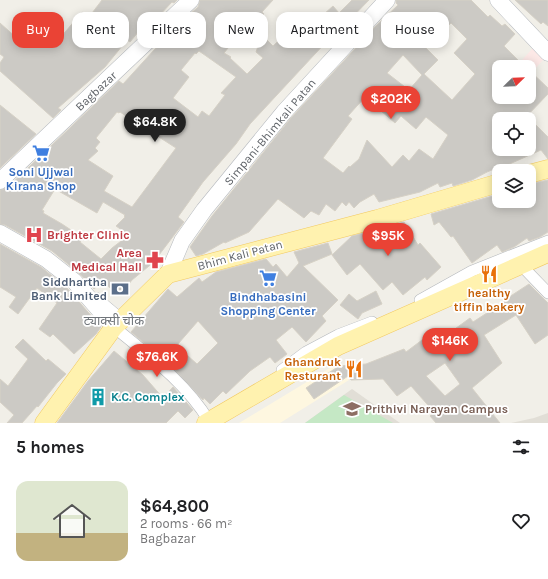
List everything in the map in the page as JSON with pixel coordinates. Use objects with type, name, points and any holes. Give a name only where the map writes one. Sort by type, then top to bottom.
[{"type":"main road","name":"Bagbazar","points":[[0,181],[191,0]]},
{"type":"main road","name":"Simpani-Bhimkali Patan","points":[[168,274],[182,241],[204,210],[284,112],[387,0]]},
{"type":"main road","points":[[498,0],[548,53]]},
{"type":"main road","points":[[536,172],[548,169]]},
{"type":"main road","name":"Bhim Kali Patan","points":[[44,423],[118,323],[168,274],[376,219],[492,185]]},
{"type":"main road","points":[[0,233],[46,259],[74,281],[118,323]]},
{"type":"main road","points":[[207,420],[338,346],[548,253]]},
{"type":"street","points":[[0,226],[74,280],[192,397],[207,420],[282,370],[306,352],[338,335],[375,321],[429,297],[472,271],[548,241]]},
{"type":"street","points":[[521,265],[548,293]]},
{"type":"shaded area","points":[[533,48],[544,59],[536,68],[536,60],[522,60]]},
{"type":"shaded area","points":[[338,363],[349,380],[280,423],[239,423]]},
{"type":"shaded area","name":"Prithivi Narayan Campus","points":[[352,389],[400,423],[305,423]]},
{"type":"shaded area","name":"Prithivi Narayan Campus","points":[[548,413],[548,423],[511,423],[534,418]]},
{"type":"green space","name":"Prithivi Narayan Campus","points":[[344,395],[393,423],[305,423]]},
{"type":"building","points":[[102,0],[177,0],[174,3],[172,2],[163,12],[137,12],[137,33],[130,42],[129,12],[93,12]]},
{"type":"building","points":[[200,0],[273,0],[262,12],[214,12],[214,48],[228,48],[224,53],[231,57],[230,58],[247,74],[263,58],[256,52],[257,48],[268,48],[268,41],[273,46],[276,43],[276,48],[321,48],[250,124],[236,144],[203,182],[178,217],[184,222],[159,255],[160,257],[132,280],[120,295],[102,282],[94,289],[80,274],[52,251],[5,225],[0,224],[0,190],[7,188],[119,81],[123,84],[156,48],[206,48],[206,12],[192,12],[198,7]],"holes":[[[199,51],[236,77],[221,93],[225,95],[209,116],[202,111],[198,117],[173,98],[189,77],[181,70],[195,53],[196,54]],[[117,112],[120,112],[176,148],[132,207],[104,191],[113,176],[88,160],[98,151],[95,148],[100,142],[96,138]],[[55,189],[97,213],[103,202],[125,215],[125,217],[116,226],[129,235],[101,259],[80,242],[83,238],[43,213],[44,211],[42,210]]]},
{"type":"building","points":[[352,0],[369,0],[357,12],[340,12]]},
{"type":"building","points":[[396,0],[471,0],[488,17],[490,15],[502,26],[505,24],[515,34],[504,46],[518,60],[492,60],[492,104],[536,104],[536,77],[548,88],[548,94],[531,112],[492,112],[492,156],[528,156],[510,164],[492,164],[492,170],[472,180],[453,186],[452,183],[440,187],[438,183],[420,192],[379,202],[374,194],[360,202],[354,208],[349,202],[346,206],[342,202],[335,211],[326,204],[319,215],[311,211],[304,218],[278,199],[249,232],[225,243],[224,242],[203,254],[196,256],[190,247],[212,216],[291,118],[356,48],[373,48],[373,29],[381,21],[381,48],[426,48],[438,60],[424,74],[452,100],[475,74],[454,53],[467,39],[451,23],[449,25],[449,12],[391,12],[398,5]],"holes":[[[403,55],[422,75],[409,90],[387,73]],[[365,97],[395,123],[401,116],[416,129],[426,117],[448,135],[433,159],[419,149],[409,161],[403,155],[392,167],[367,140],[359,159],[350,167],[349,166],[343,173],[323,158],[352,119],[348,116]]]},
{"type":"building","points":[[515,0],[548,0],[548,26],[543,22],[541,24]]},
{"type":"building","points":[[333,6],[338,12],[326,12]]},
{"type":"building","points":[[0,23],[12,34],[12,48],[64,48],[64,33],[72,24],[72,48],[120,48],[105,67],[58,108],[61,110],[53,118],[0,71],[0,63],[4,57],[0,54]]},
{"type":"building","points":[[0,105],[36,134],[0,168]]},
{"type":"building","points":[[536,125],[548,137],[548,159],[541,150],[536,152]]},
{"type":"building","points":[[548,180],[548,232],[540,237],[529,241],[527,238],[514,247],[502,252],[497,245],[472,263],[453,236],[451,237],[439,222],[434,225],[431,214],[492,196],[492,208],[536,208],[536,183]]},
{"type":"building","points":[[404,222],[418,245],[420,243],[441,267],[427,280],[425,277],[403,295],[392,282],[383,290],[360,264],[347,275],[332,255],[352,236],[368,232],[370,234],[376,230]]},
{"type":"building","points":[[328,243],[332,254],[303,266],[338,300],[322,316],[326,321],[306,342],[292,327],[276,340],[287,354],[275,363],[270,357],[250,371],[226,394],[223,391],[210,404],[204,398],[203,400],[170,365],[131,332],[168,289],[177,297],[199,278],[202,282],[216,272],[266,259],[273,267],[276,264],[287,277],[299,263],[294,252]],"holes":[[[198,321],[218,343],[197,364],[178,347],[178,344]]]},
{"type":"building","points":[[0,244],[41,267],[67,288],[101,327],[96,334],[74,354],[53,334],[50,337],[39,329],[57,303],[37,288],[18,314],[9,307],[16,297],[0,287]]},
{"type":"building","points":[[529,284],[548,303],[548,335],[535,344],[516,315],[484,335],[502,363],[472,388],[500,423],[436,423],[430,416],[434,412],[411,386],[397,396],[383,379],[351,380],[348,376],[314,399],[306,388],[339,366],[366,364],[404,349],[406,352],[426,337],[427,339],[437,333],[441,339],[470,318],[473,322],[507,300],[506,299]],"holes":[[[445,363],[460,384],[445,396],[426,376]]]},
{"type":"building","points":[[376,291],[382,304],[362,313],[358,319],[340,305],[349,294],[357,301]]},
{"type":"building","points":[[23,339],[46,361],[48,359],[66,374],[38,407],[37,406],[22,423],[7,423],[14,415],[0,402],[0,379],[8,386],[28,359],[15,347]]},
{"type":"building","points":[[114,351],[143,375],[163,398],[173,387],[193,410],[185,418],[178,411],[166,423],[57,423],[88,381]]},
{"type":"place","name":"Soni Ujjwal Kirana Shop","points":[[41,153]]},
{"type":"place","name":"Brighter Clinic","points":[[34,235]]},
{"type":"place","name":"Area Medical Hall","points":[[155,260]]},
{"type":"place","name":"healthy tiffin bakery","points":[[489,274]]},
{"type":"place","name":"Bindhabasini Shopping Center","points":[[268,278]]},
{"type":"place","name":"Siddhartha Bank Limited","points":[[120,289]]},
{"type":"place","name":"Ghandruk Resturant","points":[[354,369]]},
{"type":"place","name":"K.C. Complex","points":[[98,397]]},
{"type":"place","name":"Prithivi Narayan Campus","points":[[352,409]]},
{"type":"district","name":"ट्याक्सी चोक","points":[[114,320]]}]
